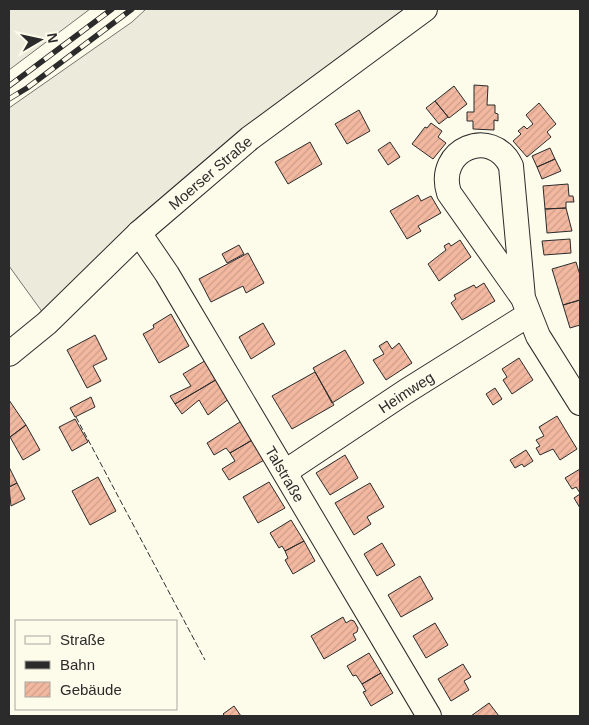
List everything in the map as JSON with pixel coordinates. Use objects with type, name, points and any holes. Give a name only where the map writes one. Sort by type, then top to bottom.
[{"type":"street","name":"Moerser Straße","points":[[9,354],[47,323],[139,233],[250,138],[426,9]]},
{"type":"street","points":[[526,307],[511,166],[503,154],[493,148],[480,145],[466,148],[454,157],[448,168],[446,181],[449,193],[526,307],[538,336],[580,403]]},
{"type":"street","name":"Talstraße","points":[[139,233],[167,274],[429,716]]},
{"type":"street","name":"Heimweg","points":[[285,472],[405,392],[526,307]]},
{"type":"shaded area","points":[[9,9],[90,9],[9,70]]},
{"type":"shaded area","points":[[146,9],[407,9],[246,126],[127,230],[43,313],[9,266],[9,108],[132,22]]},
{"type":"building","points":[[474,85],[488,86],[487,105],[495,105],[495,113],[498,114],[498,121],[494,120],[494,130],[473,129],[473,121],[467,121],[467,112],[474,112]]},
{"type":"building","points":[[454,86],[467,104],[449,118],[435,101]]},
{"type":"building","points":[[435,101],[448,117],[439,124],[426,108]]},
{"type":"building","points":[[539,103],[556,124],[547,132],[551,137],[527,157],[513,141],[521,134],[518,131],[524,126],[527,129],[533,124],[526,115]]},
{"type":"building","points":[[359,110],[370,131],[347,144],[335,124]]},
{"type":"building","points":[[431,123],[442,131],[438,137],[446,143],[433,159],[412,144],[425,127],[427,128]]},
{"type":"building","points":[[310,142],[322,164],[288,184],[275,162]]},
{"type":"building","points":[[390,142],[400,157],[388,165],[378,150]]},
{"type":"building","points":[[550,148],[555,159],[537,167],[532,156]]},
{"type":"building","points":[[555,159],[561,171],[542,179],[537,167]]},
{"type":"building","points":[[568,184],[569,196],[573,196],[574,202],[566,202],[566,208],[545,209],[543,186]]},
{"type":"building","points":[[418,195],[421,201],[431,196],[441,213],[418,226],[421,231],[407,239],[390,211]]},
{"type":"building","points":[[566,208],[572,231],[547,233],[545,209]]},
{"type":"building","points":[[570,239],[571,253],[544,255],[542,241]]},
{"type":"building","points":[[460,240],[471,257],[439,281],[428,264],[446,250],[444,246],[449,243],[451,246]]},
{"type":"building","points":[[239,245],[244,254],[227,263],[222,254]]},
{"type":"building","points":[[248,253],[264,283],[246,293],[243,286],[211,302],[199,279]]},
{"type":"building","points":[[576,262],[580,275],[580,300],[563,305],[552,269]]},
{"type":"building","points":[[484,283],[495,301],[462,320],[451,303],[456,299],[454,295],[474,285],[476,288]]},
{"type":"building","points":[[580,300],[580,325],[570,328],[563,305]]},
{"type":"building","points":[[171,314],[189,346],[159,363],[143,334],[154,328],[153,325]]},
{"type":"building","points":[[263,323],[275,344],[251,359],[239,337]]},
{"type":"building","points":[[95,335],[107,359],[93,366],[101,381],[87,388],[67,350]]},
{"type":"building","points":[[387,341],[392,349],[399,343],[412,363],[386,380],[373,360],[384,354],[379,346]]},
{"type":"building","points":[[345,350],[364,383],[332,403],[313,368]]},
{"type":"building","points":[[519,358],[533,380],[512,394],[503,380],[507,377],[502,369]]},
{"type":"building","points":[[208,359],[219,378],[175,404],[170,396],[191,386],[183,374]]},
{"type":"building","points":[[315,372],[334,405],[292,429],[272,396]]},
{"type":"building","points":[[219,378],[230,398],[208,415],[199,400],[182,414],[175,404]]},
{"type":"building","points":[[495,388],[502,399],[493,405],[486,394]]},
{"type":"building","points":[[91,397],[95,407],[75,417],[70,408]]},
{"type":"building","points":[[9,400],[26,425],[10,437],[9,435]]},
{"type":"building","points":[[557,416],[577,449],[560,460],[553,449],[540,455],[536,448],[540,446],[536,440],[544,436],[539,427]]},
{"type":"building","points":[[75,419],[88,442],[72,451],[59,427]]},
{"type":"building","points":[[243,420],[254,439],[230,453],[226,448],[214,455],[207,443]]},
{"type":"building","points":[[26,425],[40,450],[23,460],[10,437]]},
{"type":"building","points":[[254,439],[266,459],[229,480],[222,469],[235,461],[230,453]]},
{"type":"building","points":[[526,450],[533,461],[524,467],[522,464],[515,468],[510,460]]},
{"type":"building","points":[[345,455],[358,478],[330,495],[316,473]]},
{"type":"building","points":[[9,467],[17,483],[9,487]]},
{"type":"building","points":[[580,469],[580,493],[576,487],[572,489],[565,478]]},
{"type":"building","points":[[98,477],[116,511],[90,525],[72,491]]},
{"type":"building","points":[[269,482],[285,508],[258,523],[243,497]]},
{"type":"building","points":[[17,483],[25,499],[11,506],[9,487]]},
{"type":"building","points":[[370,483],[384,507],[367,517],[371,524],[354,535],[335,503]]},
{"type":"building","points":[[580,494],[580,508],[574,498]]},
{"type":"building","points":[[291,520],[304,541],[285,551],[282,546],[279,548],[270,533]]},
{"type":"building","points":[[304,541],[315,561],[293,574],[285,560],[288,558],[285,551]]},
{"type":"building","points":[[382,543],[395,565],[377,576],[364,554]]},
{"type":"building","points":[[420,576],[433,599],[401,617],[388,595]]},
{"type":"building","points":[[343,617],[346,623],[351,620],[354,621],[358,628],[357,632],[353,634],[356,640],[324,659],[311,636]]},
{"type":"building","points":[[435,623],[448,645],[426,658],[413,636]]},
{"type":"building","points":[[369,653],[381,673],[362,684],[356,675],[353,676],[347,666]]},
{"type":"building","points":[[463,664],[471,677],[464,681],[469,690],[451,701],[438,679]]},
{"type":"building","points":[[381,673],[393,693],[371,706],[363,692],[366,691],[362,684]]},
{"type":"building","points":[[489,703],[499,716],[471,716]]},
{"type":"building","points":[[234,706],[241,716],[225,716],[223,714]]},
{"type":"railway","points":[[9,86],[112,9]]},
{"type":"railway","points":[[9,99],[27,88],[132,9]]},
{"type":"fence","points":[[76,417],[205,660]]}]
